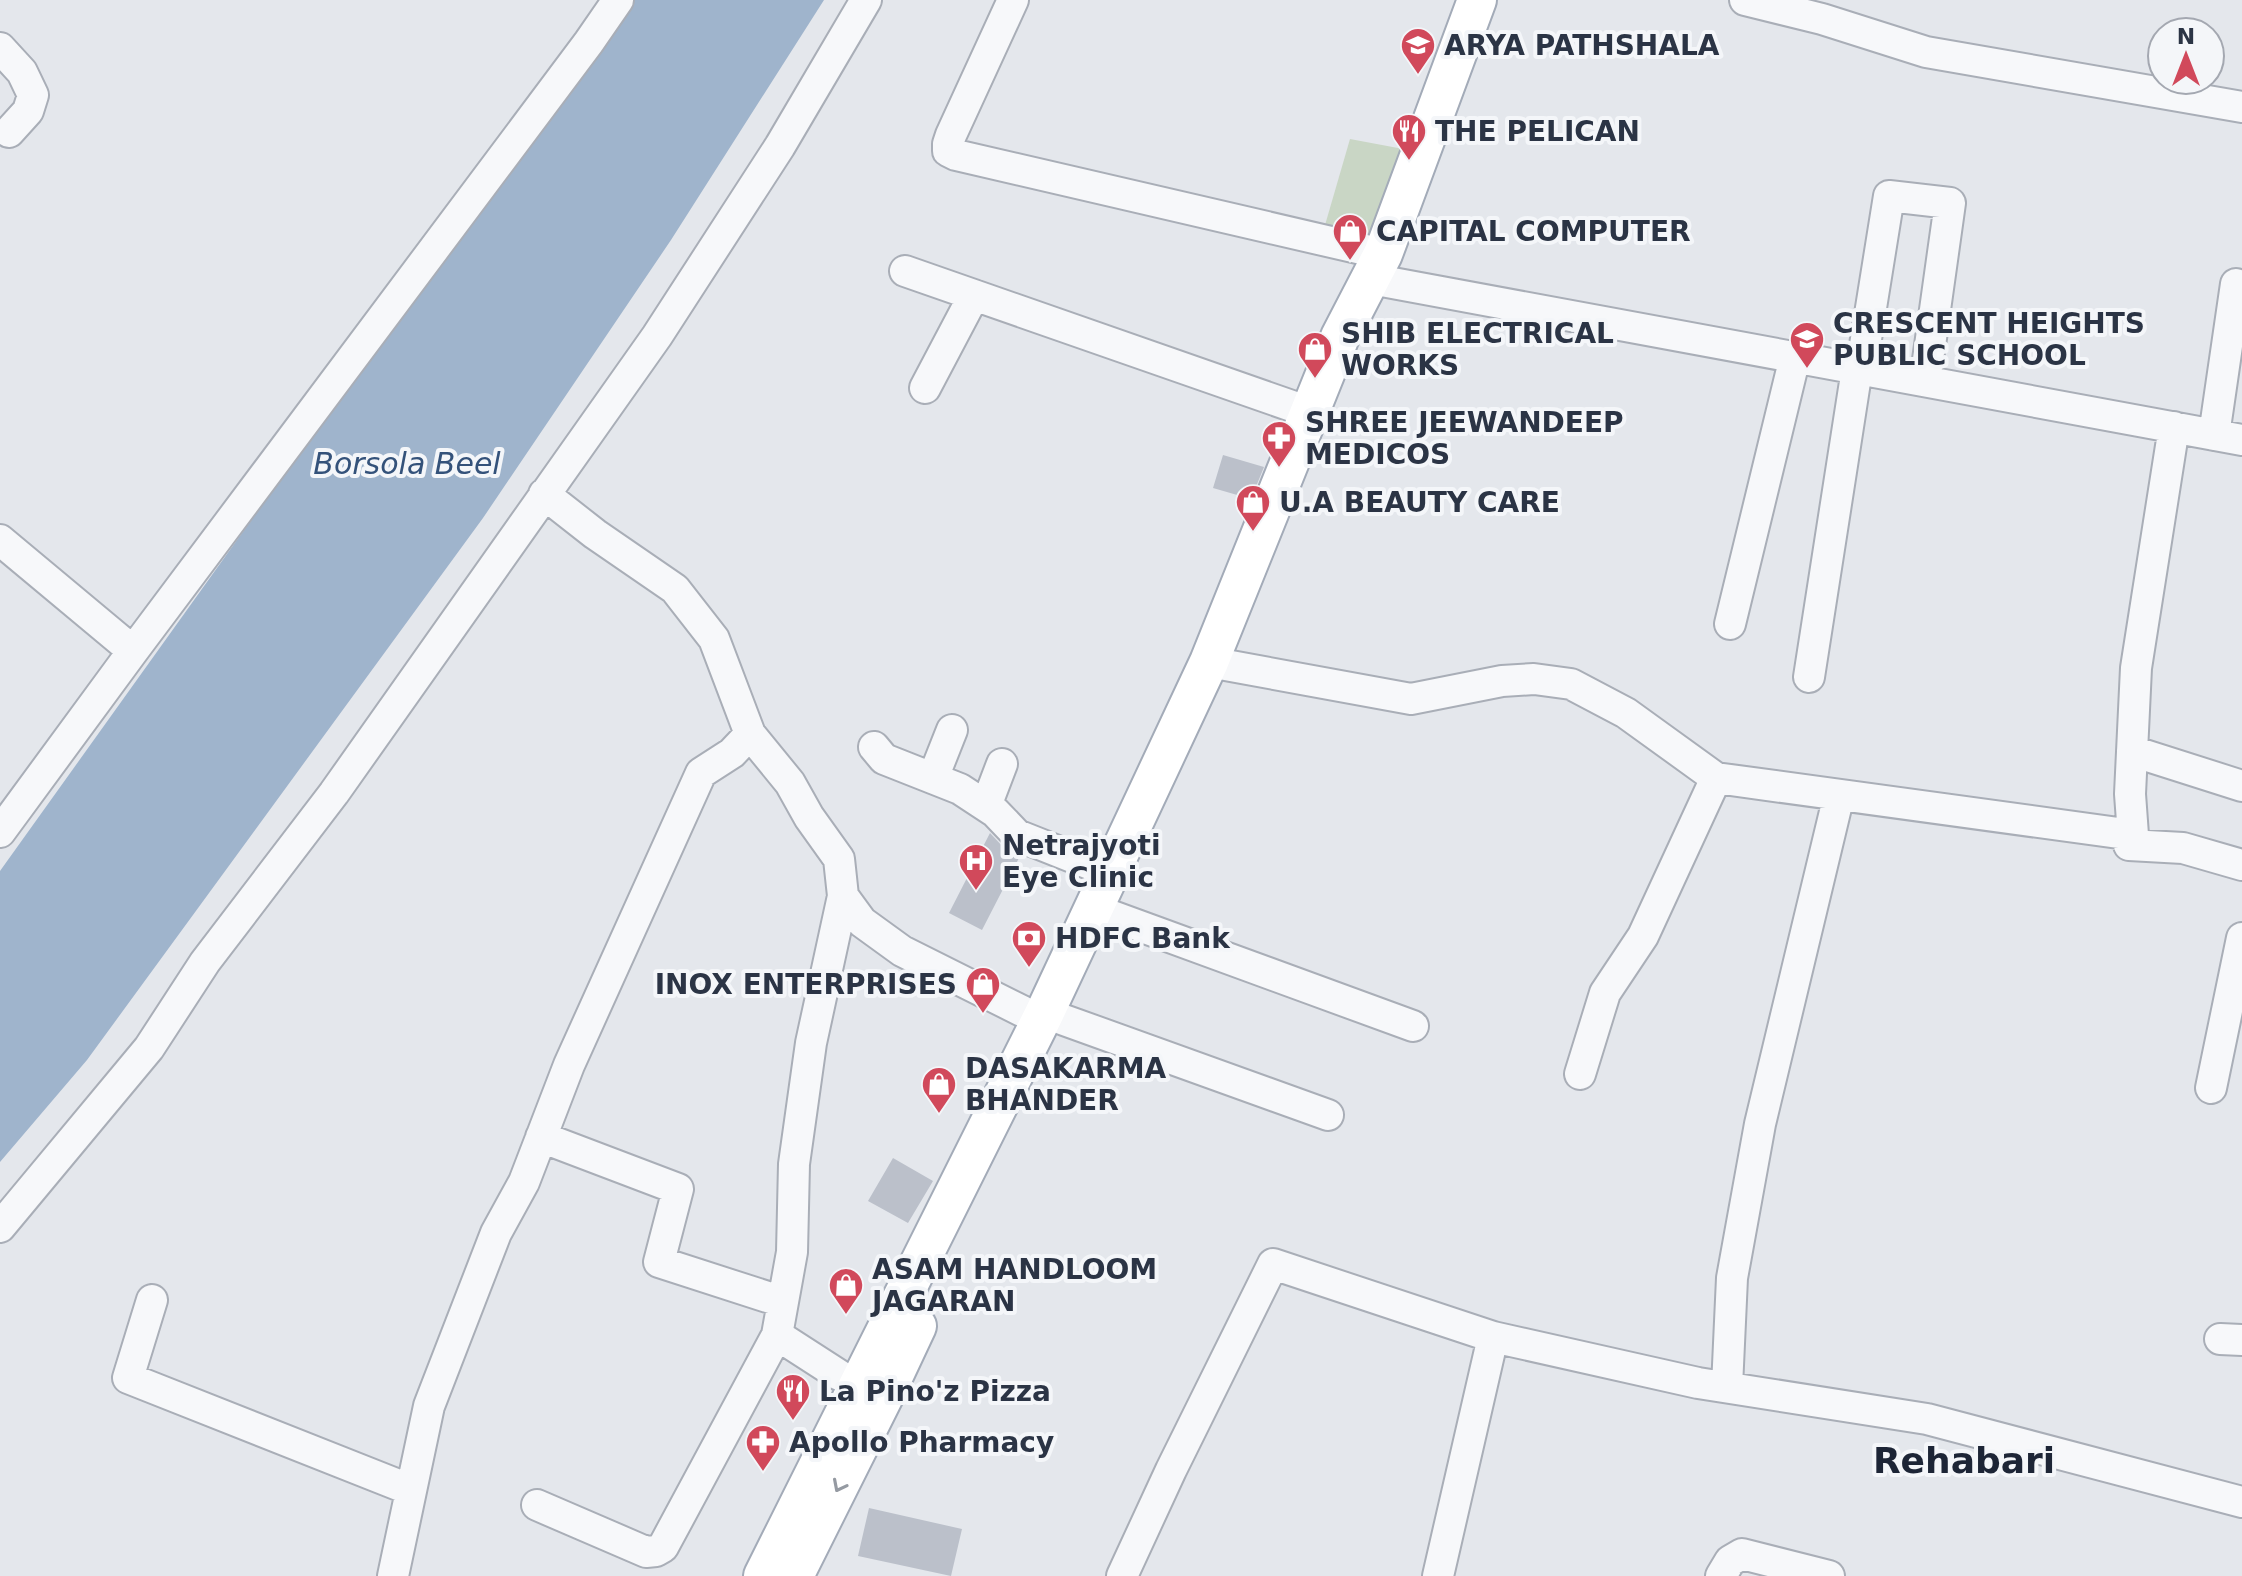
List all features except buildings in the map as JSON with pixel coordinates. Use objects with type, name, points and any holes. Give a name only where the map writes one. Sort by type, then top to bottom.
[{"type":"main road","points":[[763,1576],[927,1250],[1085,959],[1087,923],[1209,662],[1340,337],[1377,266],[1477,0]]},
{"type":"main road","points":[[738,1576],[1050,953],[1087,923]]},
{"type":"main road","points":[[794,1576],[947,1261],[1060,1004]]},
{"type":"street","points":[[0,832],[618,0]]},
{"type":"street","points":[[0,1227],[149,1048],[205,962],[334,793],[673,312],[780,146],[866,0]]},
{"type":"street","points":[[1013,0],[948,144],[948,151],[1377,266],[1795,357],[2228,438],[2236,284]]},
{"type":"street","points":[[1745,0],[1830,10],[1926,52],[2242,107]]},
{"type":"street","points":[[0,48],[22,72],[33,95],[28,111],[9,132]]},
{"type":"street","points":[[1809,677],[1889,196],[1950,203],[1925,381]]},
{"type":"street","points":[[905,271],[1309,412]]},
{"type":"street","points":[[925,388],[974,295]]},
{"type":"street","points":[[1730,624],[1795,357]]},
{"type":"street","points":[[2174,427],[2136,668],[2130,794],[2133,835],[2129,845],[2183,848],[2242,865]]},
{"type":"street","points":[[537,1505],[646,1552],[663,1547],[777,1335],[792,1252],[794,1164],[811,1043],[843,896],[839,859],[809,817],[790,783],[750,734],[714,639],[675,589],[595,534],[544,494]]},
{"type":"street","points":[[0,540],[133,651]]},
{"type":"street","points":[[1209,662],[1411,699],[1502,681],[1534,679],[1571,684],[1626,713],[1716,778],[2133,835]]},
{"type":"street","points":[[933,778],[952,730]]},
{"type":"street","points":[[393,1576],[429,1406],[496,1233],[524,1182],[569,1065],[701,773],[732,753],[750,734]]},
{"type":"street","points":[[874,747],[884,759],[960,789],[995,812],[1017,835],[1110,872]]},
{"type":"street","points":[[2132,751],[2242,786]]},
{"type":"street","points":[[986,806],[1002,764]]},
{"type":"street","points":[[1580,1074],[1605,993],[1643,936],[1716,778]]},
{"type":"street","points":[[1727,1387],[1732,1278],[1760,1124],[1839,795]]},
{"type":"street","points":[[843,896],[862,922],[902,951],[1022,1011]]},
{"type":"street","points":[[1087,923],[1413,1026]]},
{"type":"street","points":[[2211,1088],[2242,938]]},
{"type":"street","points":[[1060,1004],[1328,1115]]},
{"type":"street","points":[[541,1137],[678,1189],[659,1262],[783,1302]]},
{"type":"street","points":[[1122,1576],[1273,1264],[1493,1337],[1698,1383],[1927,1419],[2242,1502]]},
{"type":"street","points":[[152,1300],[128,1378],[411,1490]]},
{"type":"street","points":[[777,1335],[839,1375]]},
{"type":"street","points":[[1438,1576],[1493,1337]]},
{"type":"street","points":[[1721,1576],[1730,1561],[1742,1554],[1829,1576]]},
{"type":"green space","points":[[1350,139],[1414,151],[1381,246],[1323,232]]},
{"type":"water","name":"Borsola Beel","points":[[622,0],[824,0],[671,240],[483,518],[87,1060],[0,1162],[0,871]]},
{"type":"place","name":"ARYA PATHSHALA","points":[[1418,76]]},
{"type":"place","name":"THE PELICAN","points":[[1409,162]]},
{"type":"place","name":"CAPITAL COMPUTER","points":[[1350,262]]},
{"type":"place","name":"CRESCENT HEIGHTS PUBLIC SCHOOL","points":[[1807,370]]},
{"type":"place","name":"SHIB ELECTRICAL WORKS","points":[[1315,380]]},
{"type":"place","name":"SHREE JEEWANDEEP MEDICOS","points":[[1279,469]]},
{"type":"place","name":"U.A BEAUTY CARE","points":[[1253,533]]},
{"type":"place","name":"Netrajyoti Eye Clinic","points":[[976,892]]},
{"type":"place","name":"HDFC Bank","points":[[1029,969]]},
{"type":"place","name":"INOX ENTERPRISES","points":[[983,1015]]},
{"type":"place","name":"DASAKARMA BHANDER","points":[[939,1115]]},
{"type":"place","name":"ASAM HANDLOOM JAGARAN","points":[[846,1316]]},
{"type":"place","name":"La Pino'z Pizza","points":[[793,1422]]},
{"type":"place","name":"Apollo Pharmacy","points":[[763,1473]]},
{"type":"district","name":"Rehabari","points":[[1964,1460]]}]
